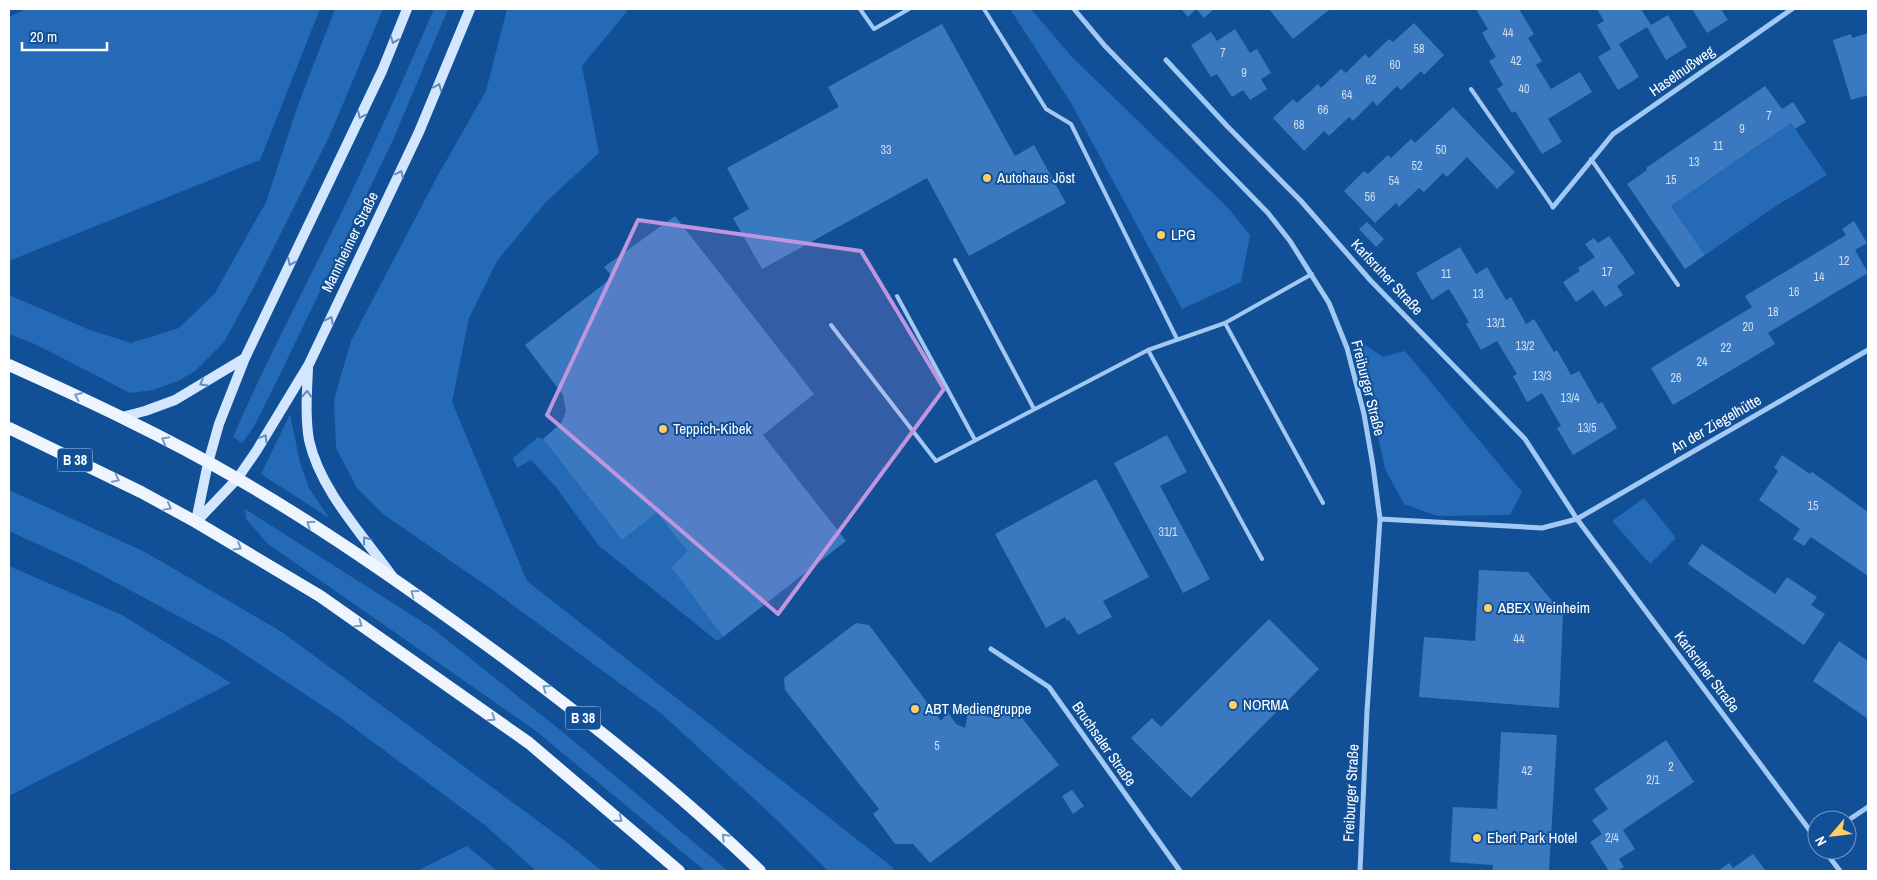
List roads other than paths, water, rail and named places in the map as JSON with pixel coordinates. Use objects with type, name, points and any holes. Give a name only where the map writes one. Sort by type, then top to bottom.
[{"type":"main road","points":[[196,522],[208,463],[219,424],[245,358],[382,71],[407,9]]},
{"type":"main road","name":"Mannheimer Straße","points":[[196,522],[237,479],[257,450],[309,364],[419,132],[470,9]]},
{"type":"main road","points":[[122,417],[175,400],[245,358]]},
{"type":"main road","points":[[309,364],[307,424],[314,458],[336,500],[395,579]]},
{"type":"main road","name":"B 38","points":[[9,365],[122,417],[237,479],[395,579],[563,701],[719,831],[760,871]]},
{"type":"main road","name":"B 38","points":[[9,428],[123,483],[196,522],[320,596],[528,743],[679,871]]},
{"type":"street","name":"Freiburger Straße","points":[[1074,9],[1105,46],[1268,213],[1290,241],[1329,303],[1347,348],[1364,414],[1380,519],[1367,711],[1360,871]]},
{"type":"street","name":"Haselnußweg","points":[[1553,206],[1613,134],[1792,9]]},
{"type":"street","name":"Karlsruher Straße","points":[[1166,60],[1227,126],[1301,201],[1371,281],[1526,438],[1577,519],[1807,827]]},
{"type":"street","name":"An der Ziegelhütte","points":[[1577,519],[1868,350]]},
{"type":"street","points":[[1380,519],[1542,528],[1577,519]]},
{"type":"street","name":"Bruchsaler Straße","points":[[991,649],[1049,688],[1180,871]]},
{"type":"street","points":[[1857,815],[1868,808]]},
{"type":"street","points":[[1832,860],[1840,871]]},
{"type":"lane","points":[[860,9],[874,29],[909,9]]},
{"type":"lane","points":[[984,9],[1046,109],[1071,124],[1177,339]]},
{"type":"lane","points":[[1471,89],[1553,206]]},
{"type":"lane","points":[[1591,159],[1678,285]]},
{"type":"lane","points":[[955,260],[1034,409]]},
{"type":"lane","points":[[831,325],[936,461],[1148,350],[1225,323],[1312,274]]},
{"type":"lane","points":[[897,296],[975,440]]},
{"type":"lane","points":[[1225,323],[1323,503]]},
{"type":"lane","points":[[1148,350],[1262,559]]},
{"type":"place","name":"Autohaus Jöst","points":[[987,178]]},
{"type":"place","name":"LPG","points":[[1161,235]]},
{"type":"place","name":"Teppich-Kibek","points":[[663,429]]},
{"type":"place","name":"ABEX Weinheim","points":[[1488,608]]},
{"type":"place","name":"NORMA","points":[[1233,705]]},
{"type":"place","name":"ABT Mediengruppe","points":[[915,709]]},
{"type":"place","name":"Ebert Park Hotel","points":[[1477,838]]}]
